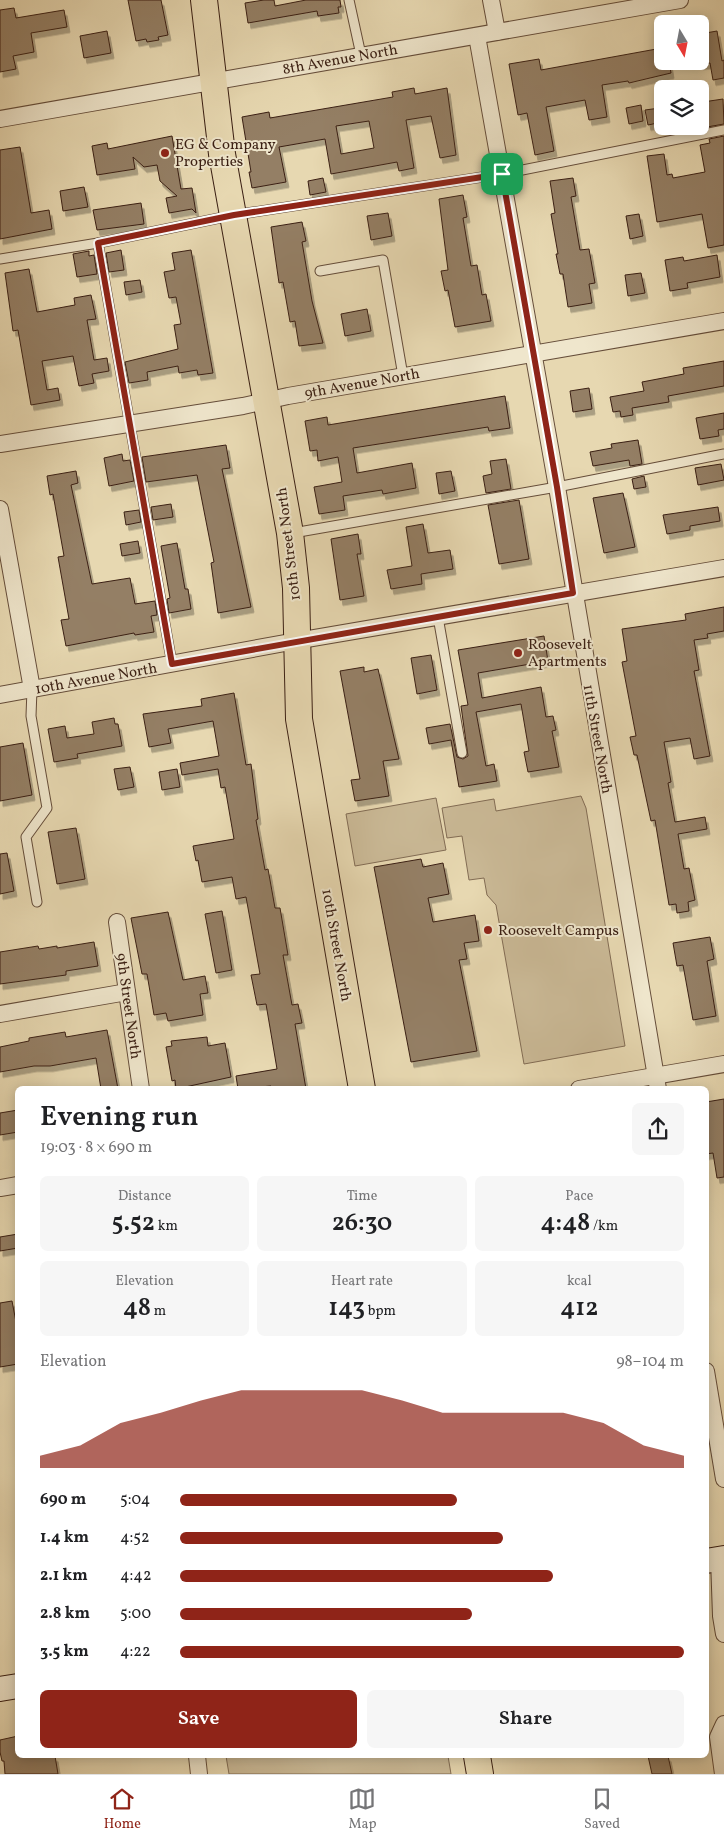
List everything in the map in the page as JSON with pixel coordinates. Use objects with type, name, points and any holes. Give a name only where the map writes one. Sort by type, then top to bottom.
[{"type":"main road","name":"10th Street North","points":[[204,0],[222,154],[290,533],[296,588],[299,719],[361,1086]]},
{"type":"main road","points":[[0,1689],[15,1686]]},
{"type":"main road","points":[[477,1758],[480,1774]]},
{"type":"street","points":[[491,0],[497,32]]},
{"type":"street","name":"8th Avenue North","points":[[0,119],[680,0]]},
{"type":"street","name":"11th Street North","points":[[477,36],[557,487],[573,593],[657,1082]]},
{"type":"street","name":"9th Avenue North","points":[[0,444],[130,422],[243,406],[266,400],[724,321]]},
{"type":"street","points":[[0,509],[32,689]]},
{"type":"street","name":"10th Avenue North","points":[[0,695],[296,641],[724,568]]},
{"type":"street","name":"9th Street North","points":[[116,922],[141,1086]]},
{"type":"street","points":[[0,1014],[127,992]]},
{"type":"street","points":[[612,1086],[657,1082],[724,1064]]},
{"type":"street","points":[[0,1188],[15,1186]]},
{"type":"street","points":[[709,1388],[724,1479]]},
{"type":"street","points":[[716,1560],[724,1634]]},
{"type":"street","points":[[723,1774],[718,1737],[724,1724]]},
{"type":"street","points":[[197,1758],[200,1774]]},
{"type":"lane","points":[[349,0],[361,55]]},
{"type":"lane","points":[[0,259],[98,243],[234,215],[502,174],[724,130]]},
{"type":"lane","points":[[98,243],[172,664]]},
{"type":"lane","points":[[320,271],[383,260],[403,376]]},
{"type":"lane","points":[[290,533],[557,487],[724,454]]},
{"type":"lane","points":[[438,617],[462,753]]},
{"type":"lane","points":[[32,689],[32,716],[47,808],[26,837],[37,902]]},
{"type":"shaded area","points":[[581,796],[586,808],[625,1046],[524,1064],[496,905],[487,895],[484,878],[469,880],[462,836],[447,838],[442,808],[494,799],[496,811]]},
{"type":"shaded area","points":[[436,798],[446,850],[355,866],[346,814]]},
{"type":"shaded area","points":[[226,1758],[448,1758],[451,1774],[229,1774]]},
{"type":"building","points":[[128,0],[161,0],[168,35],[158,37],[159,40],[147,42],[146,39],[136,41]]},
{"type":"building","points":[[274,0],[275,6],[306,0],[340,0],[341,7],[338,7],[339,13],[318,16],[317,11],[248,23],[245,3]]},
{"type":"building","points":[[14,8],[16,18],[64,10],[67,27],[31,33],[34,52],[13,56],[16,69],[0,72],[0,10]]},
{"type":"building","points":[[107,31],[111,53],[84,58],[80,36]]},
{"type":"building","points":[[717,31],[722,61],[724,60],[724,78],[713,80],[709,63],[709,32]]},
{"type":"building","points":[[654,49],[654,70],[670,70],[671,73],[629,83],[628,81],[602,85],[607,117],[589,120],[585,100],[546,107],[554,151],[535,155],[527,113],[518,115],[509,64],[539,59],[541,70]]},
{"type":"building","points":[[414,88],[415,94],[447,88],[456,155],[440,158],[431,116],[406,120],[414,168],[399,171],[397,162],[331,174],[325,139],[279,147],[286,182],[252,188],[242,117],[269,112],[270,118],[393,97],[392,92]],"holes":[[[369,121],[374,148],[341,154],[336,126]]]},
{"type":"building","points":[[723,99],[724,124],[709,127],[709,101]]},
{"type":"building","points":[[641,105],[643,121],[629,124],[626,108]]},
{"type":"building","points":[[654,109],[654,124],[648,125],[645,110]]},
{"type":"building","points":[[172,136],[181,189],[192,188],[196,213],[192,209],[169,213],[166,198],[177,196],[160,181],[157,165],[144,167],[133,157],[135,169],[97,175],[92,146],[107,143],[108,149]]},
{"type":"building","points":[[724,136],[724,245],[708,248],[702,214],[657,222],[647,156],[664,154],[667,175],[672,174],[673,178],[705,172],[700,145],[710,143],[709,139]]},
{"type":"building","points":[[20,147],[31,213],[49,210],[52,229],[0,239],[0,150]]},
{"type":"building","points":[[323,178],[326,192],[310,195],[308,181]]},
{"type":"building","points":[[573,178],[576,196],[571,197],[580,250],[589,249],[595,283],[589,284],[592,303],[568,307],[563,274],[560,274],[556,254],[558,254],[551,214],[555,213],[550,181]]},
{"type":"building","points":[[84,187],[88,207],[63,211],[60,191]]},
{"type":"building","points":[[463,195],[467,217],[463,218],[471,266],[477,265],[482,295],[486,294],[491,321],[455,327],[448,290],[445,291],[441,271],[448,270],[439,199]]},
{"type":"building","points":[[141,203],[144,224],[97,230],[93,210]]},
{"type":"building","points":[[388,213],[392,236],[371,240],[367,216]]},
{"type":"building","points":[[639,214],[643,236],[630,239],[626,216]]},
{"type":"building","points":[[302,222],[306,241],[302,242],[312,301],[323,343],[299,346],[295,321],[290,322],[283,282],[279,283],[271,227]]},
{"type":"building","points":[[121,250],[124,270],[109,272],[106,253]]},
{"type":"building","points":[[191,250],[213,373],[198,375],[197,370],[179,373],[178,366],[147,372],[148,380],[129,383],[125,362],[178,349],[174,325],[181,324],[176,297],[169,298],[164,272],[175,270],[172,253]]},
{"type":"building","points":[[89,251],[89,256],[94,255],[97,274],[77,277],[73,254]]},
{"type":"building","points":[[717,255],[720,277],[687,283],[688,288],[670,291],[665,260],[683,257],[684,261]]},
{"type":"building","points":[[29,269],[37,312],[75,305],[74,298],[91,295],[96,319],[87,320],[94,360],[107,358],[109,371],[92,374],[94,383],[79,386],[73,356],[42,361],[47,390],[58,388],[60,400],[31,405],[18,330],[13,331],[5,273]]},
{"type":"building","points":[[641,273],[645,293],[628,296],[625,275]]},
{"type":"building","points":[[140,280],[142,292],[126,295],[124,282]]},
{"type":"building","points":[[367,309],[371,331],[345,336],[341,314]]},
{"type":"building","points":[[724,361],[724,386],[668,396],[669,402],[632,408],[633,415],[621,417],[620,411],[613,412],[610,397],[644,391],[642,382],[684,374],[683,368]]},
{"type":"building","points":[[589,388],[592,409],[573,412],[570,391]]},
{"type":"building","points":[[505,396],[510,428],[489,431],[488,427],[353,448],[357,473],[412,463],[416,488],[383,494],[382,490],[343,496],[345,510],[319,514],[314,487],[342,482],[338,457],[318,461],[317,450],[310,451],[305,421],[327,417],[328,425]]},
{"type":"building","points":[[724,413],[724,429],[718,430],[719,436],[700,439],[696,418]]},
{"type":"building","points":[[638,440],[642,464],[630,466],[629,460],[593,466],[590,452],[612,448],[611,444]]},
{"type":"building","points":[[226,445],[230,468],[222,469],[251,607],[218,613],[211,563],[214,562],[197,475],[146,482],[142,457]]},
{"type":"building","points":[[122,454],[123,461],[130,460],[134,481],[109,486],[104,458]]},
{"type":"building","points":[[506,459],[511,489],[486,493],[483,476],[492,474],[490,461]]},
{"type":"building","points":[[721,464],[724,480],[698,485],[695,468]]},
{"type":"building","points":[[76,471],[78,483],[71,485],[92,584],[130,578],[135,604],[155,601],[157,615],[151,616],[154,632],[135,635],[134,633],[66,646],[61,620],[69,619],[58,557],[64,556],[53,494],[50,495],[47,476]]},
{"type":"building","points":[[451,471],[455,491],[439,494],[436,473]]},
{"type":"building","points":[[644,476],[646,487],[634,489],[632,479]]},
{"type":"building","points":[[623,493],[635,547],[604,553],[593,498]]},
{"type":"building","points":[[519,500],[529,559],[499,564],[488,505]]},
{"type":"building","points":[[171,504],[173,517],[153,520],[151,507]]},
{"type":"building","points":[[718,507],[720,521],[690,526],[690,530],[667,534],[663,515]]},
{"type":"building","points":[[139,510],[141,522],[126,525],[124,512]]},
{"type":"building","points":[[423,524],[428,553],[450,550],[453,569],[421,574],[422,584],[391,589],[387,570],[412,566],[406,527]]},
{"type":"building","points":[[358,534],[361,554],[357,554],[364,596],[340,600],[331,539]]},
{"type":"building","points":[[138,541],[140,553],[122,556],[120,544]]},
{"type":"building","points":[[177,543],[185,589],[188,589],[191,609],[169,613],[167,599],[170,598],[161,546]]},
{"type":"building","points":[[724,607],[724,631],[707,634],[708,638],[694,640],[699,670],[694,671],[710,756],[694,759],[690,738],[664,742],[671,782],[668,783],[675,822],[705,817],[707,829],[678,834],[684,869],[689,868],[695,900],[688,902],[689,911],[677,913],[676,904],[669,905],[655,820],[651,821],[637,755],[634,755],[630,737],[636,736],[622,662],[627,661],[622,629],[686,620],[685,614]]},
{"type":"building","points":[[544,636],[548,661],[478,673],[482,698],[541,687],[546,717],[553,716],[556,730],[552,731],[559,767],[528,772],[524,752],[529,751],[521,704],[476,712],[486,766],[494,764],[497,781],[459,787],[451,740],[429,744],[426,728],[450,724],[457,757],[463,759],[468,756],[461,706],[468,705],[458,650]]},
{"type":"building","points":[[431,655],[437,690],[417,694],[411,658]]},
{"type":"building","points":[[364,667],[364,672],[378,669],[399,759],[383,761],[389,796],[355,801],[351,780],[360,779],[340,671]]},
{"type":"building","points":[[234,693],[246,765],[251,764],[258,819],[256,820],[265,870],[268,869],[275,908],[280,908],[288,955],[283,955],[292,1005],[298,1004],[302,1023],[295,1024],[305,1086],[238,1086],[236,1076],[277,1069],[266,1004],[257,1005],[251,975],[260,974],[246,897],[236,899],[232,877],[202,882],[193,846],[234,839],[225,787],[221,788],[218,769],[182,775],[180,763],[219,756],[213,721],[168,729],[171,743],[149,747],[143,714],[202,706],[201,699]]},
{"type":"building","points":[[114,718],[115,724],[118,724],[122,746],[77,754],[78,758],[54,762],[48,729],[65,726],[67,738],[94,734],[92,722]]},
{"type":"building","points":[[23,743],[32,795],[0,801],[0,747]]},
{"type":"building","points":[[130,767],[134,787],[118,790],[114,769]]},
{"type":"building","points":[[177,769],[180,787],[162,790],[159,772]]},
{"type":"building","points":[[76,828],[85,879],[57,884],[48,832]]},
{"type":"building","points":[[7,853],[14,891],[0,894],[0,854]]},
{"type":"building","points":[[421,859],[423,867],[443,863],[449,894],[428,898],[433,922],[475,915],[479,941],[464,943],[467,959],[459,960],[477,1051],[411,1062],[374,867]]},
{"type":"building","points":[[222,911],[232,970],[216,973],[205,914]]},
{"type":"building","points":[[168,912],[183,980],[205,976],[208,993],[200,994],[203,1015],[168,1021],[166,1013],[154,1015],[147,974],[142,974],[131,918]]},
{"type":"building","points":[[710,937],[714,959],[707,961],[716,1016],[693,1020],[683,965],[677,966],[673,943]]},
{"type":"building","points":[[94,942],[98,966],[66,971],[66,975],[0,984],[0,952],[38,946],[39,949],[57,946],[57,948]]},
{"type":"building","points":[[107,1030],[117,1086],[101,1086],[96,1058],[0,1072],[0,1047],[29,1041],[29,1038],[65,1032],[66,1037]]},
{"type":"building","points":[[207,1037],[208,1046],[225,1043],[231,1077],[190,1086],[176,1086],[175,1080],[172,1081],[166,1047],[172,1046],[171,1041]]},
{"type":"building","points":[[724,1099],[724,1177],[717,1178],[713,1153],[709,1154],[709,1102]]},
{"type":"building","points":[[15,1110],[15,1132],[0,1135],[0,1113]]},
{"type":"building","points":[[15,1234],[15,1248],[0,1251],[0,1237]]},
{"type":"building","points":[[12,1301],[15,1317],[15,1364],[0,1367],[0,1303]]},
{"type":"building","points":[[15,1737],[15,1758],[55,1758],[58,1774],[5,1774],[4,1761],[2,1761],[0,1752],[0,1740]]},
{"type":"building","points":[[648,1758],[668,1758],[672,1774],[652,1774]]},
{"type":"place","name":"EG & Company Properties","points":[[165,153]]},
{"type":"place","name":"Roosevelt Apartments","points":[[518,653]]},
{"type":"place","name":"Roosevelt Campus","points":[[488,930]]},
{"type":"route","points":[[502,174],[557,487],[573,593],[172,664],[98,243],[234,215],[502,174]]}]
